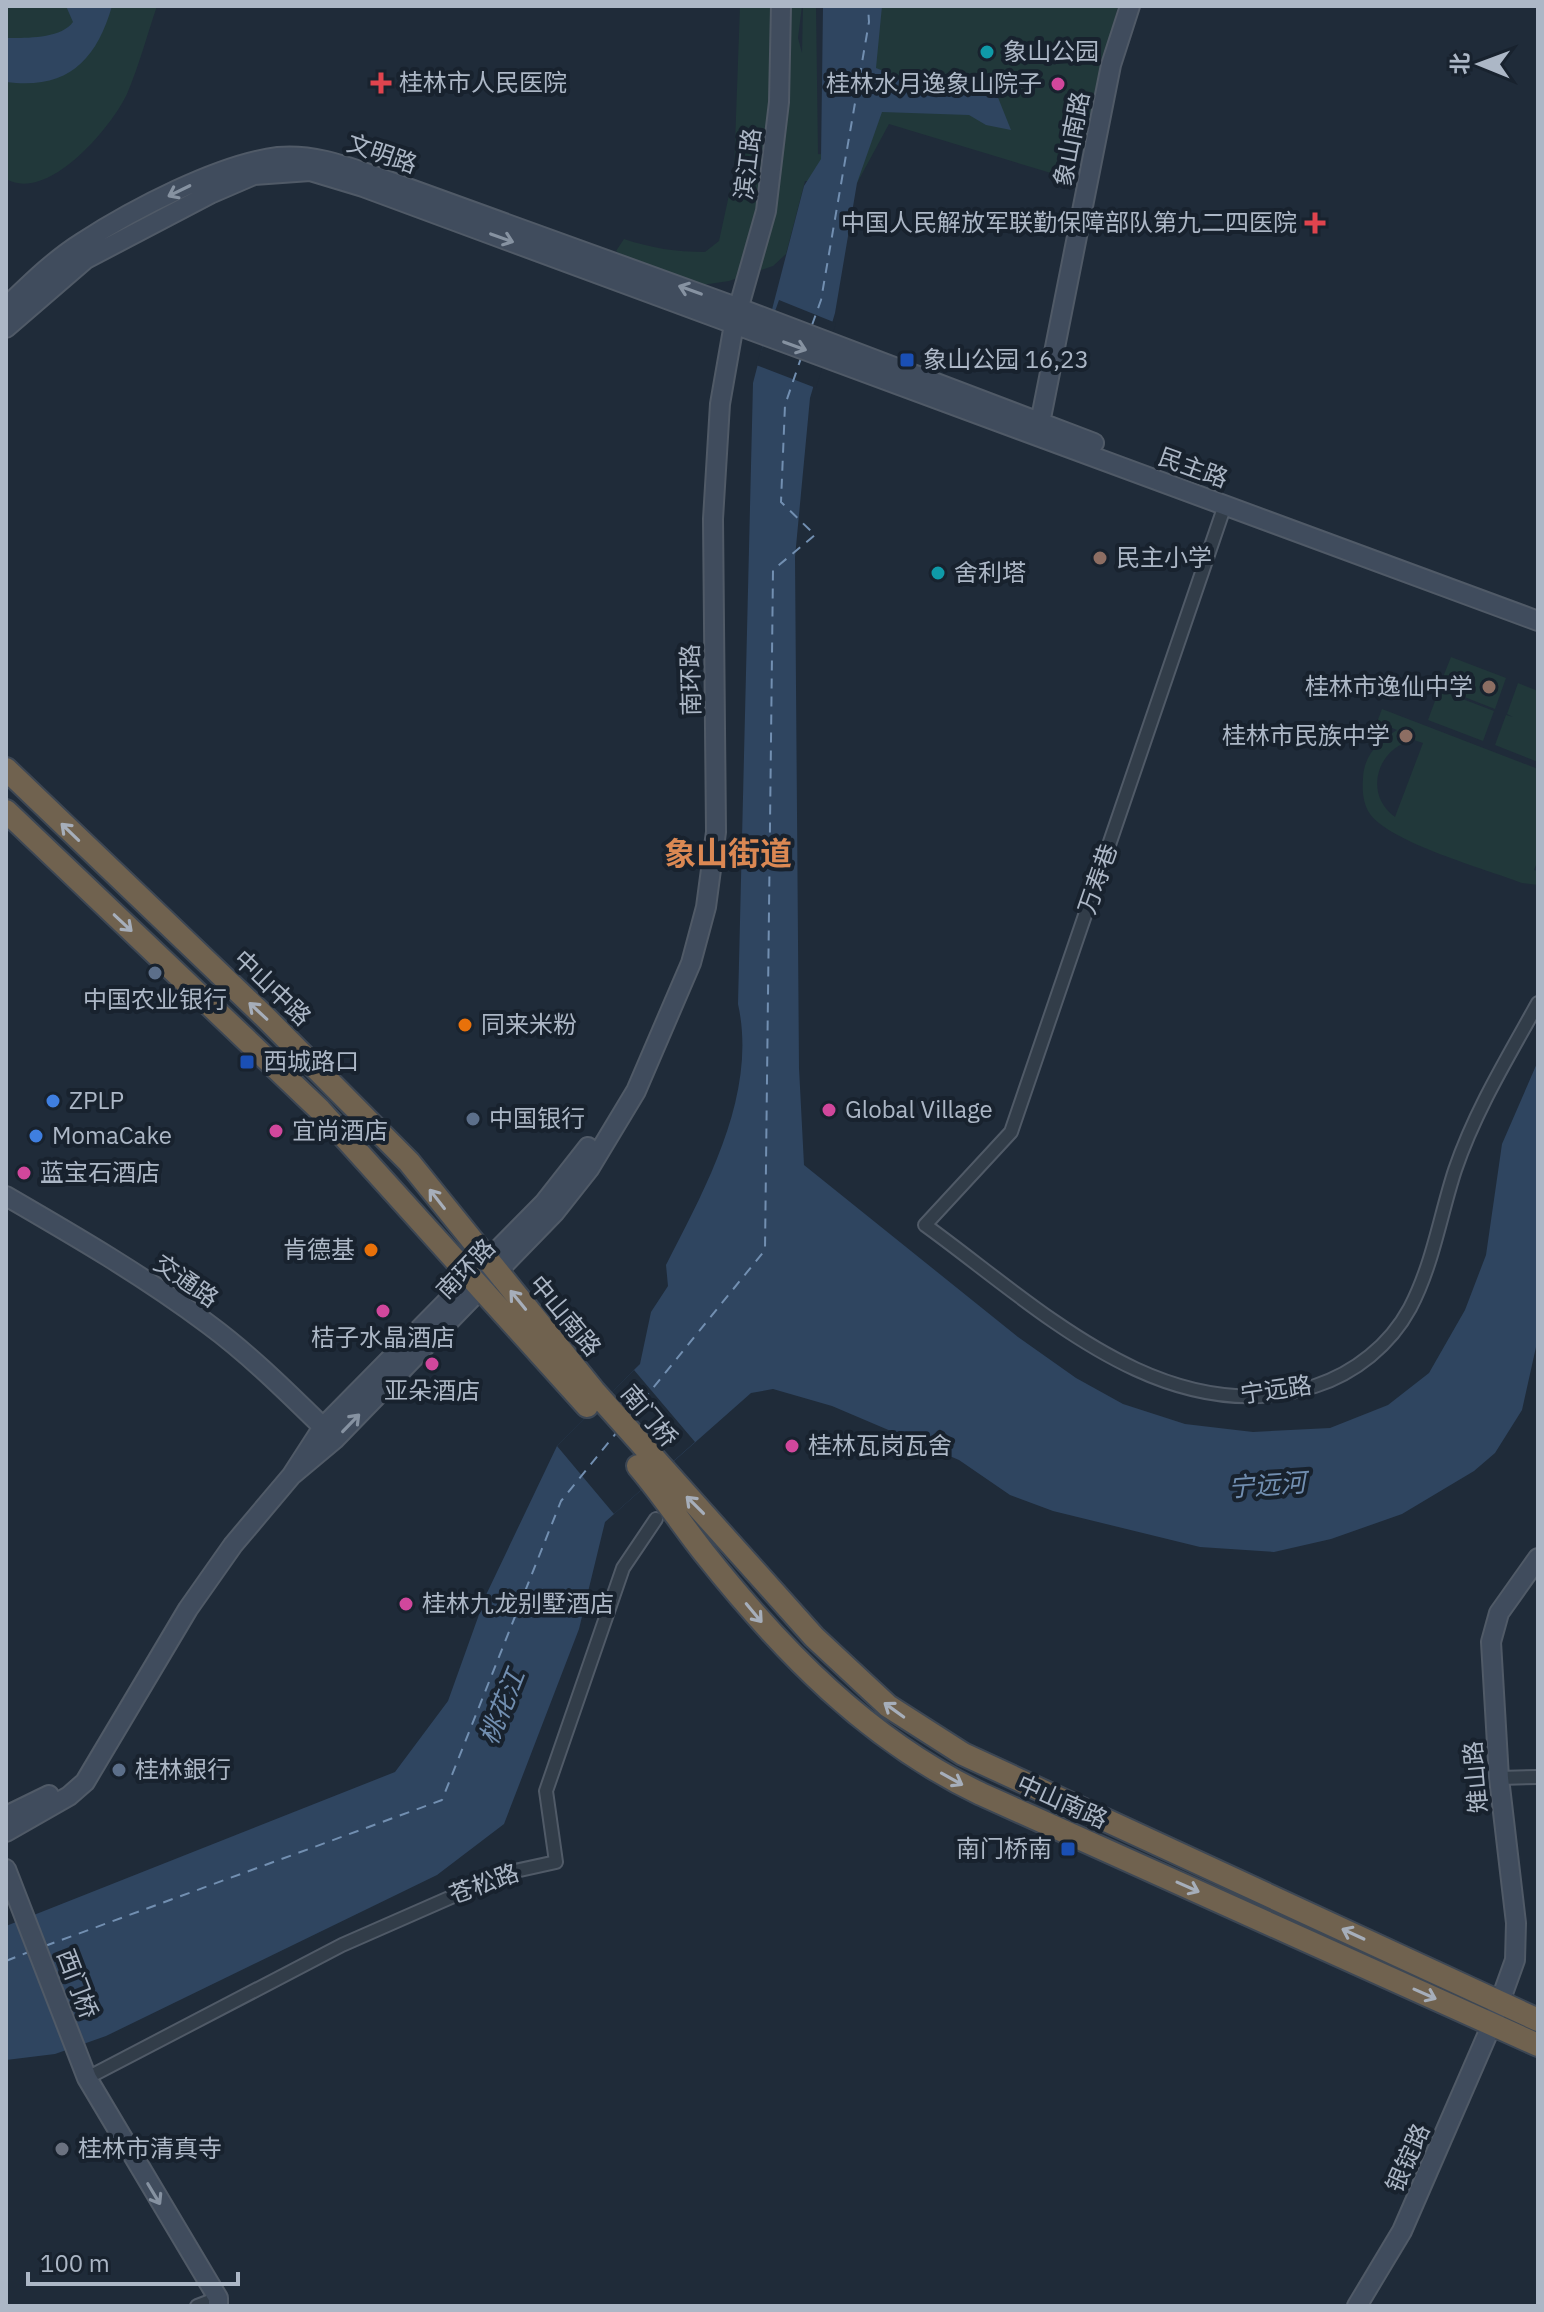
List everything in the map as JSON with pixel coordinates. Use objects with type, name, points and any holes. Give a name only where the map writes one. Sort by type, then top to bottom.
[{"type":"highway","name":"中山中路","points":[[6,769],[359,1110],[409,1162],[491,1266]]},
{"type":"highway","points":[[6,811],[320,1110],[388,1181],[474,1283]]},
{"type":"highway","name":"中山南路","points":[[491,1266],[588,1396]]},
{"type":"highway","name":"中山南路","points":[[474,1283],[588,1396]]},
{"type":"highway","name":"南门桥","points":[[588,1396],[659,1480]]},
{"type":"highway","name":"中山南路","points":[[659,1480],[725,1535],[786,1608],[850,1674],[937,1740],[1538,2020]]},
{"type":"highway","name":"中山南路","points":[[659,1480],[722,1574],[821,1685],[872,1727],[933,1768],[981,1794],[1538,2045]]},
{"type":"street","name":"滨江路","points":[[736,316],[768,198],[779,102],[781,6]]},
{"type":"street","name":"象山南路","points":[[1040,423],[1111,65],[1130,6]]},
{"type":"street","name":"文明路","points":[[6,307],[92,237],[181,189],[248,163],[281,157],[311,158],[354,169],[736,316]]},
{"type":"street","name":"文明路","points":[[6,328],[61,278],[112,243],[254,175],[296,171],[339,179],[834,352]]},
{"type":"street","name":"南环路","points":[[6,1832],[69,1796],[85,1782],[188,1609],[233,1545],[292,1475],[323,1427],[491,1266],[579,1162],[663,1030],[691,963],[706,907],[716,832],[713,519],[722,380],[736,316]]},
{"type":"street","name":"民主路","points":[[834,352],[1040,423],[1538,611]]},
{"type":"street","name":"民主路","points":[[834,352],[1225,505],[1538,621]]},
{"type":"street","name":"万寿巷","points":[[925,1225],[1011,1132],[1225,505]]},
{"type":"street","name":"宁远路","points":[[925,1225],[1081,1339],[1138,1372],[1170,1385],[1203,1394],[1239,1397],[1302,1390],[1328,1382],[1352,1371],[1373,1354],[1394,1333],[1411,1307],[1436,1245],[1455,1171],[1478,1111],[1538,1003]]},
{"type":"street","name":"交通路","points":[[6,1196],[87,1243],[208,1324],[260,1367],[323,1427]]},
{"type":"street","name":"南环路","points":[[292,1475],[335,1439],[474,1283]]},
{"type":"street","name":"苍松路","points":[[87,2078],[342,1945],[506,1873],[556,1862],[546,1791],[623,1568],[656,1519]]},
{"type":"street","name":"雉山路","points":[[1492,2024],[1515,1960],[1516,1923],[1499,1778],[1491,1642],[1499,1613],[1538,1558]]},
{"type":"street","name":"南环路","points":[[6,1816],[63,1787],[98,1762]]},
{"type":"street","points":[[1499,1778],[1538,1777]]},
{"type":"street","name":"西门桥","points":[[6,1869],[87,2078],[220,2303]]},
{"type":"street","name":"银锭路","points":[[1357,2306],[1402,2231],[1492,2024]]},
{"type":"street","points":[[197,2306],[220,2303]]},
{"type":"green space","points":[[6,6],[157,6],[127,94],[107,125],[59,172],[40,181],[23,184],[6,179]]},
{"type":"green space","name":"象山公园","points":[[740,6],[802,6],[798,38],[802,53],[803,6],[816,6],[818,154],[856,157],[872,6],[1118,6],[1074,180],[889,124],[857,183],[805,181],[786,254],[773,266],[729,281],[702,285],[634,263],[616,251],[624,239],[664,249],[694,252],[705,252],[719,241],[734,172]]},
{"type":"green space","points":[[1451,657],[1506,678],[1495,709],[1439,687]]},
{"type":"green space","points":[[1518,683],[1538,691],[1538,762],[1495,745],[1506,715],[1513,717],[1507,714]]},
{"type":"green space","points":[[1439,690],[1494,711],[1483,741],[1428,720]]},
{"type":"green space","points":[[1382,709],[1538,769],[1538,860],[1534,870],[1538,871],[1538,885],[1522,883],[1418,845],[1381,825],[1370,814],[1363,792],[1366,762],[1378,744],[1397,730],[1377,722]],"holes":[[[1414,740],[1423,743],[1395,817],[1379,796],[1377,784],[1383,761],[1401,744]]]},
{"type":"water","points":[[66,6],[112,6],[97,43],[87,57],[76,68],[46,81],[6,82],[6,38],[60,32],[73,22]]},
{"type":"water","points":[[823,6],[882,6],[876,68],[947,96],[995,90],[1011,130],[986,125],[969,115],[882,112],[857,183],[835,313],[810,398],[795,557],[799,1068],[804,1165],[1018,1337],[1076,1378],[1123,1404],[1185,1424],[1253,1432],[1330,1428],[1388,1405],[1429,1373],[1465,1310],[1486,1255],[1502,1144],[1538,1061],[1538,1338],[1522,1410],[1495,1453],[1474,1471],[1402,1514],[1331,1539],[1274,1552],[1200,1547],[1053,1511],[1010,1495],[959,1460],[832,1406],[773,1389],[751,1393],[605,1522],[579,1629],[504,1824],[437,1875],[106,2036],[55,2054],[6,2060],[6,1926],[395,1772],[448,1701],[486,1595],[557,1446],[640,1364],[651,1312],[668,1286],[666,1265],[712,1172],[735,1106],[741,1072],[742,1038],[738,1004],[753,383],[804,186],[821,159]]},
{"type":"pier","points":[[779,300],[836,323],[816,388],[756,365]]},
{"type":"pier","points":[[634,1370],[695,1442],[614,1514],[557,1446]]},
{"type":"ferry route","points":[[812,325],[821,300],[869,22],[868,6]]},
{"type":"ferry route","points":[[631,1415],[765,1250],[773,570],[815,535],[781,502],[785,405],[801,358]]},
{"type":"ferry route","points":[[45,1946],[442,1800],[561,1501],[617,1432]]},
{"type":"ferry route","points":[[6,1961],[31,1951]]},
{"type":"place","name":"象山公园","points":[[987,52]]},
{"type":"place","name":"桂林市人民医院","points":[[381,83]]},
{"type":"place","name":"桂林水月逸象山院子","points":[[1058,84]]},
{"type":"place","name":"中国人民解放军联勤保障部队第九二四医院","points":[[1315,223]]},
{"type":"place","name":"象山公园 16,23","points":[[907,360]]},
{"type":"place","name":"民主小学","points":[[1100,558]]},
{"type":"place","name":"舍利塔","points":[[938,573]]},
{"type":"place","name":"桂林市逸仙中学","points":[[1489,687]]},
{"type":"place","name":"桂林市民族中学","points":[[1406,736]]},
{"type":"place","name":"中国农业银行","points":[[155,973]]},
{"type":"place","name":"同来米粉","points":[[465,1025]]},
{"type":"place","name":"西城路口","points":[[247,1062]]},
{"type":"place","name":"ZPLP","points":[[53,1101]]},
{"type":"place","name":"Global Village","points":[[829,1110]]},
{"type":"place","name":"中国银行","points":[[473,1119]]},
{"type":"place","name":"宜尚酒店","points":[[276,1131]]},
{"type":"place","name":"MomaCake","points":[[36,1136]]},
{"type":"place","name":"蓝宝石酒店","points":[[24,1173]]},
{"type":"place","name":"肯德基","points":[[371,1250]]},
{"type":"place","name":"桔子水晶酒店","points":[[383,1311]]},
{"type":"place","name":"亚朵酒店","points":[[432,1364]]},
{"type":"place","name":"桂林瓦岗瓦舍","points":[[792,1446]]},
{"type":"place","name":"桂林九龙别墅酒店","points":[[406,1604]]},
{"type":"place","name":"桂林銀行","points":[[119,1770]]},
{"type":"place","name":"南门桥南","points":[[1068,1849]]},
{"type":"place","name":"桂林市清真寺","points":[[62,2149]]},
{"type":"district","name":"象山街道","points":[[728,854]]},
{"type":"water label","name":"宁远河","points":[[1267,1485]]},
{"type":"water label","name":"桃花江","points":[[502,1707]]}]
